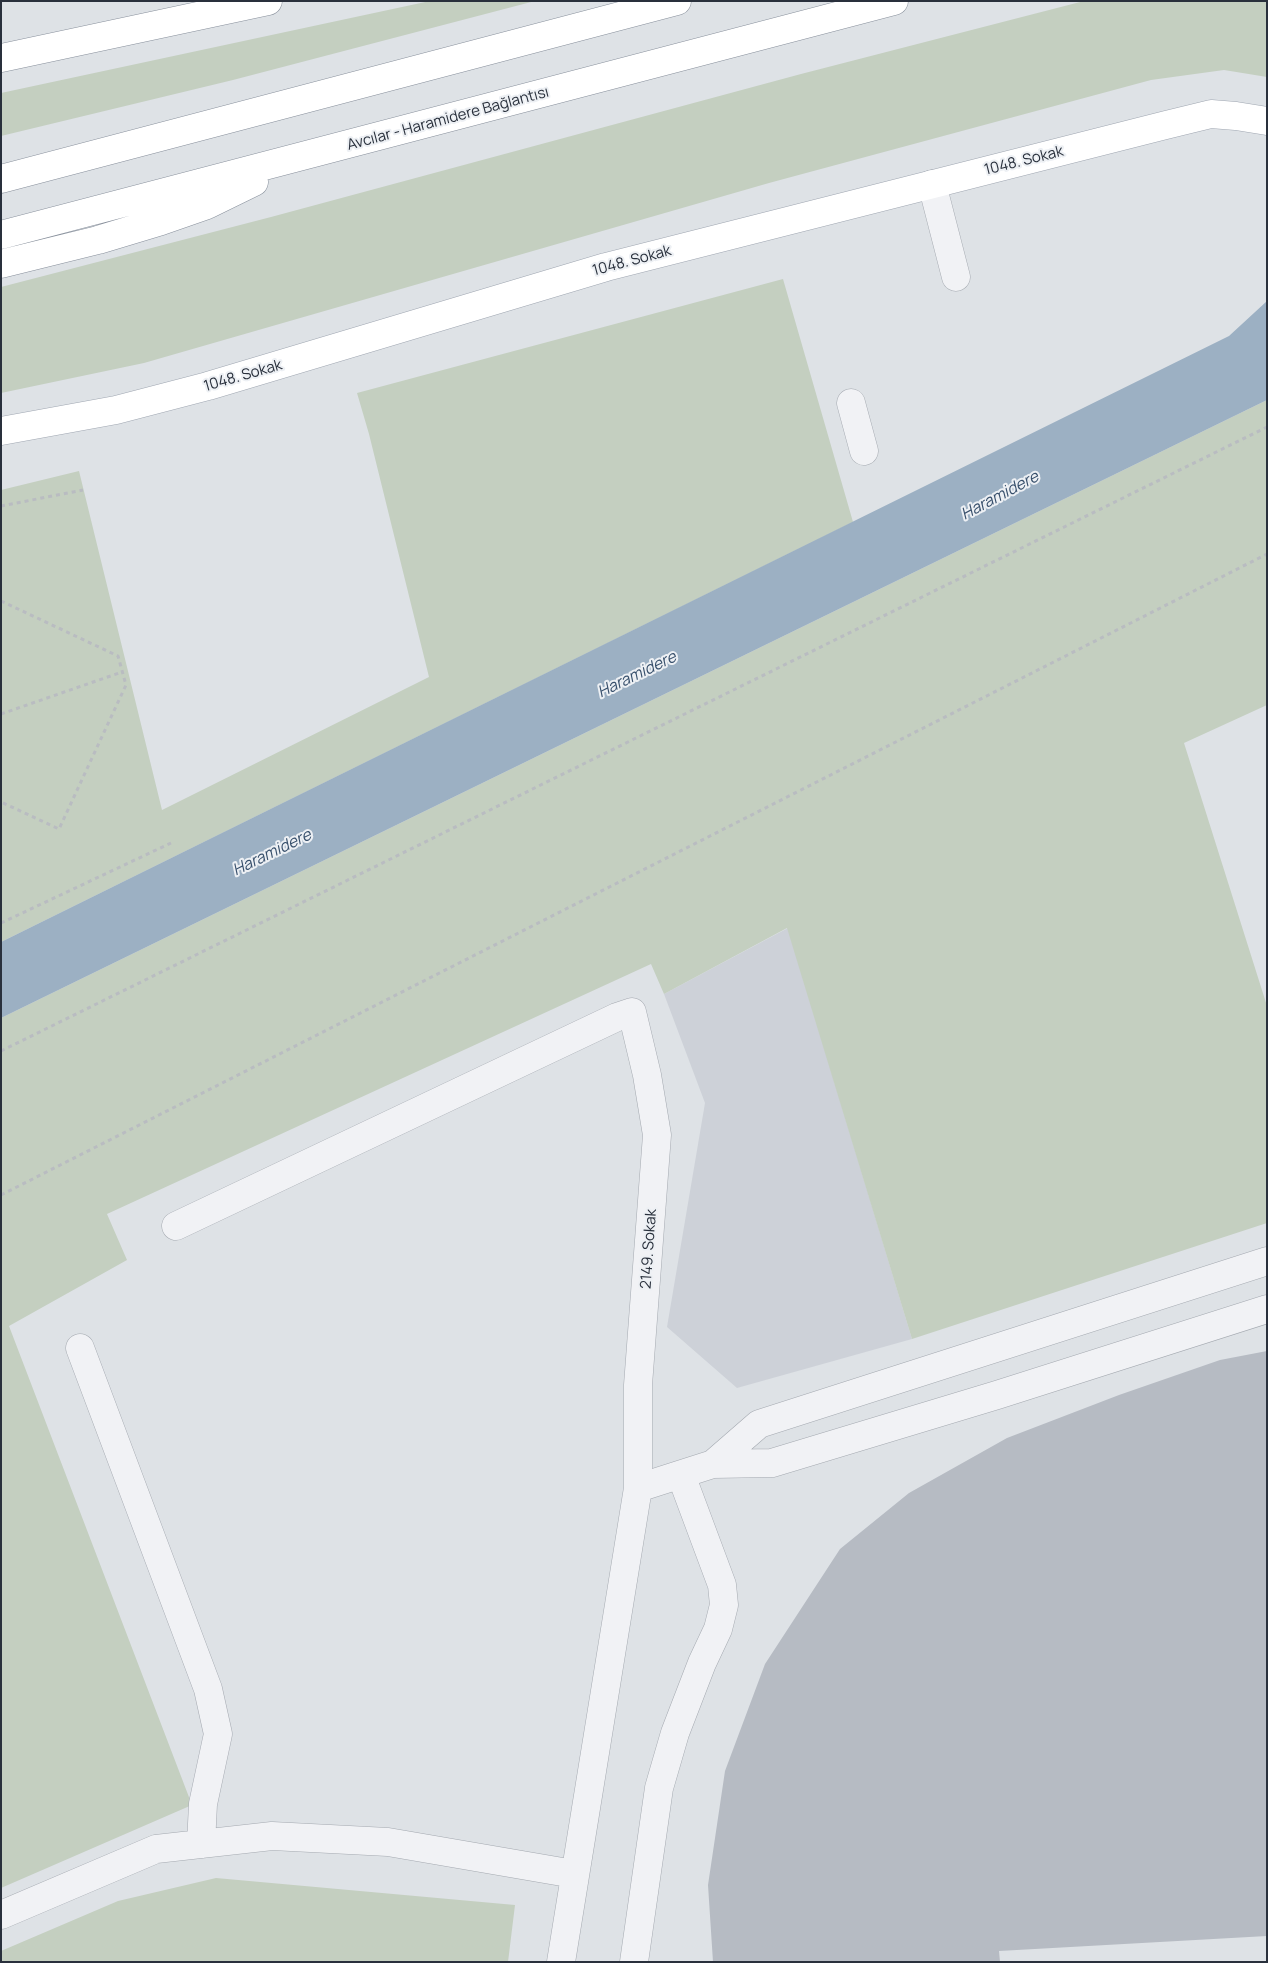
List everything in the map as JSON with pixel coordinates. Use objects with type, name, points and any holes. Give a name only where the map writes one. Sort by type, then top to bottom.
[{"type":"main road","points":[[1,58],[268,1]]},
{"type":"main road","points":[[1,179],[677,1]]},
{"type":"main road","name":"Avcılar - Haramidere Bağlantısı","points":[[1,235],[894,1]]},
{"type":"main road","name":"1048. Sokak","points":[[1,430],[116,410],[208,386],[606,268],[1211,114],[1267,121]]},
{"type":"main road","points":[[1,264],[98,240],[207,205],[245,188],[285,162]]},
{"type":"street","points":[[932,184],[956,277]]},
{"type":"street","points":[[851,403],[864,451]]},
{"type":"street","name":"2149. Sokak","points":[[176,1226],[617,1017],[632,1012],[647,1074],[657,1135],[638,1385],[638,1488],[561,1962]]},
{"type":"street","points":[[713,1464],[759,1424],[1267,1262]]},
{"type":"street","points":[[638,1488],[713,1464],[772,1463],[1006,1392],[1267,1309]]},
{"type":"street","points":[[80,1348],[208,1689],[218,1734],[203,1804],[201,1844]]},
{"type":"street","points":[[634,1962],[659,1788],[675,1733],[702,1662],[718,1629],[724,1605],[722,1585],[681,1475]]},
{"type":"street","points":[[1,1914],[156,1849],[272,1836],[388,1842],[574,1874]]},
{"type":"path","points":[[1,1051],[1267,427]]},
{"type":"path","points":[[1,506],[83,490]]},
{"type":"path","points":[[1,1195],[1267,554]]},
{"type":"path","points":[[1,601],[118,656],[126,685],[59,829],[1,802]]},
{"type":"path","points":[[1,714],[122,672]]},
{"type":"path","points":[[1,923],[171,843]]},
{"type":"shaded area","points":[[788,928],[912,1339],[737,1388],[667,1327],[705,1103],[664,994]]},
{"type":"green space","points":[[430,1],[535,1],[233,80],[1,136],[1,93]]},
{"type":"green space","points":[[1084,1],[1267,1],[1267,77],[1224,70],[1151,80],[769,183],[144,363],[1,393],[1,287],[271,217],[801,74]]},
{"type":"green space","points":[[783,279],[853,522],[1,942],[1,490],[79,471],[162,810],[429,677],[369,434],[357,393]]},
{"type":"green space","points":[[1267,400],[1267,705],[1184,743],[1267,1006],[1267,1223],[912,1339],[787,928],[664,994],[651,964],[107,1214],[127,1260],[9,1326],[192,1805],[1,1888],[1,1018]]},
{"type":"green space","points":[[216,1878],[515,1905],[508,1962],[1,1962],[1,1951],[118,1901]]},
{"type":"water","name":"Haramidere","points":[[1267,301],[1267,400],[1,1018],[1,942],[1229,336]]},
{"type":"building","points":[[1267,1351],[1267,1936],[999,1951],[1000,1962],[713,1962],[708,1885],[725,1771],[765,1664],[840,1549],[909,1493],[1007,1438],[1119,1395],[1220,1360]]}]
